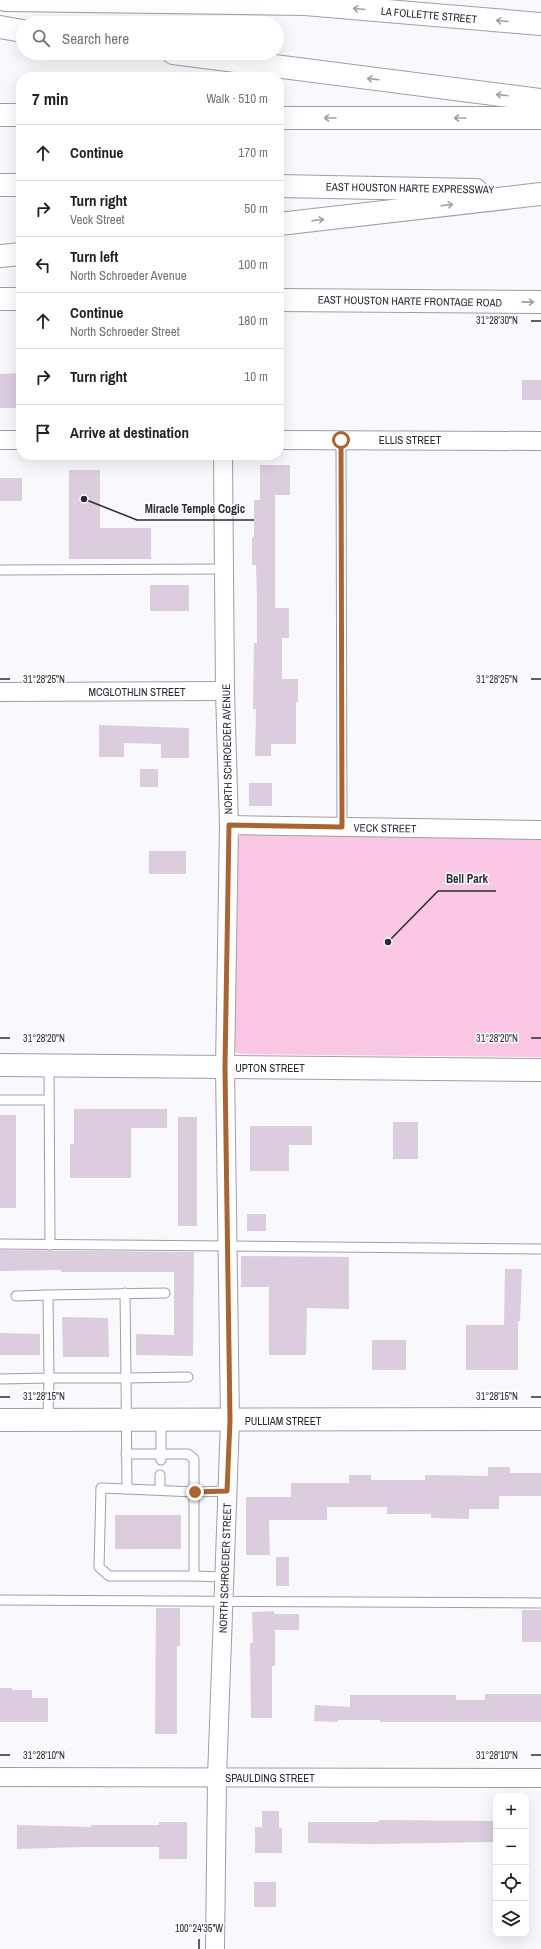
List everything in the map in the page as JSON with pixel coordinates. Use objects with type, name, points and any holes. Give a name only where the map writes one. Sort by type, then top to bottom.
[{"type":"main road","name":"LA FOLLETTE STREET","points":[[5,0],[305,4],[541,24]]},
{"type":"main road","points":[[0,27],[16,30]]},
{"type":"main road","points":[[228,60],[541,100]]},
{"type":"main road","points":[[0,115],[16,115]]},
{"type":"main road","points":[[284,118],[541,118]]},
{"type":"main road","points":[[0,185],[16,185]]},
{"type":"main road","name":"EAST HOUSTON HARTE EXPRESSWAY","points":[[284,186],[468,190],[541,189]]},
{"type":"main road","points":[[284,223],[541,194]]},
{"type":"main road","points":[[0,256],[16,254]]},
{"type":"main road","points":[[0,299],[16,299]]},
{"type":"main road","name":"EAST HOUSTON HARTE FRONTAGE ROAD","points":[[284,300],[541,302]]},
{"type":"main road","name":"UPTON STREET","points":[[0,1065],[541,1070]]},
{"type":"main road","name":"PULLIAM STREET","points":[[0,1420],[230,1421],[541,1419]]},
{"type":"street","points":[[0,440],[16,440]]},
{"type":"street","name":"ELLIS STREET","points":[[284,440],[541,441]]},
{"type":"street","name":"NORTH SCHROEDER AVENUE","points":[[223,460],[225,691],[229,825],[225,1068]]},
{"type":"street","name":"MCGLOTHLIN STREET","points":[[0,692],[225,691]]},
{"type":"street","name":"VECK STREET","points":[[229,825],[541,830]]},
{"type":"street","name":"NORTH SCHROEDER STREET","points":[[215,1949],[217,1778],[230,1421],[225,1068]]},
{"type":"street","name":"SPAULDING STREET","points":[[0,1777],[541,1778]]},
{"type":"lane","points":[[341,440],[342,827]]},
{"type":"lane","points":[[0,570],[225,569]]},
{"type":"lane","points":[[50,1065],[50,1245]]},
{"type":"lane","points":[[0,1100],[50,1100]]},
{"type":"lane","points":[[0,1244],[541,1249]]},
{"type":"lane","points":[[125,1293],[127,1489]]},
{"type":"lane","points":[[16,1296],[165,1293]]},
{"type":"lane","points":[[48,1295],[48,1420]]},
{"type":"lane","points":[[0,1379],[188,1377]]},
{"type":"lane","points":[[161,1421],[161,1457]]},
{"type":"lane","points":[[126,1454],[161,1457],[188,1454],[194,1459],[194,1576]]},
{"type":"lane","points":[[160,1475],[160,1490]]},
{"type":"lane","points":[[224,1577],[109,1576],[99,1567],[101,1488],[195,1492],[227,1491]]},
{"type":"lane","points":[[0,1600],[541,1603]]},
{"type":"shaded area","points":[[244,832],[541,837],[541,1057],[241,1054],[236,1052],[234,1043],[235,841]]},
{"type":"building","points":[[16,373],[16,408],[0,408],[0,374]]},
{"type":"building","points":[[522,380],[541,380],[541,400],[522,400]]},
{"type":"building","points":[[260,465],[290,465],[290,495],[275,495],[275,608],[289,608],[289,638],[282,638],[282,679],[298,679],[298,702],[296,702],[296,744],[271,744],[271,756],[255,756],[256,709],[253,709],[254,643],[257,643],[257,602],[256,565],[252,565],[252,537],[254,537],[254,500],[260,500]]},
{"type":"building","points":[[69,470],[100,470],[100,528],[151,528],[151,559],[69,559]]},
{"type":"building","points":[[0,478],[22,478],[22,501],[0,501]]},
{"type":"building","points":[[150,585],[189,585],[189,611],[150,611]]},
{"type":"building","points":[[99,725],[189,728],[189,758],[161,758],[161,744],[124,743],[124,757],[99,757]]},
{"type":"building","points":[[140,769],[158,769],[158,787],[140,787]]},
{"type":"building","points":[[249,783],[272,783],[272,806],[249,806]]},
{"type":"building","points":[[149,851],[186,851],[186,874],[149,874]]},
{"type":"building","points":[[74,1109],[167,1109],[167,1128],[131,1128],[131,1178],[70,1178],[70,1144],[74,1144]]},
{"type":"building","points":[[0,1115],[16,1115],[16,1208],[0,1208]]},
{"type":"building","points":[[178,1117],[197,1117],[197,1226],[178,1226]]},
{"type":"building","points":[[393,1122],[418,1122],[418,1159],[393,1159]]},
{"type":"building","points":[[250,1126],[312,1126],[312,1145],[289,1145],[289,1171],[250,1171]]},
{"type":"building","points":[[247,1214],[266,1214],[266,1231],[247,1231]]},
{"type":"building","points":[[0,1250],[194,1252],[193,1356],[136,1355],[136,1334],[174,1335],[174,1272],[61,1272],[61,1270],[0,1271]]},
{"type":"building","points":[[241,1256],[349,1257],[349,1309],[307,1308],[306,1355],[269,1355],[269,1287],[241,1287]]},
{"type":"building","points":[[505,1269],[522,1269],[520,1321],[518,1321],[518,1370],[466,1370],[466,1325],[504,1325]]},
{"type":"building","points":[[62,1317],[108,1318],[109,1357],[63,1357]]},
{"type":"building","points":[[0,1333],[40,1334],[40,1355],[0,1355]]},
{"type":"building","points":[[372,1340],[406,1340],[406,1370],[372,1370]]},
{"type":"building","points":[[488,1467],[510,1467],[510,1473],[541,1473],[541,1496],[499,1496],[499,1509],[469,1509],[469,1519],[431,1518],[431,1514],[387,1514],[387,1507],[327,1507],[327,1520],[269,1520],[270,1555],[246,1555],[246,1497],[291,1497],[291,1483],[349,1483],[349,1475],[371,1475],[371,1480],[425,1480],[425,1475],[488,1476]]},
{"type":"building","points":[[115,1515],[181,1515],[181,1549],[115,1549]]},
{"type":"building","points":[[276,1557],[289,1557],[289,1586],[276,1586]]},
{"type":"building","points":[[156,1608],[180,1608],[180,1646],[177,1646],[177,1734],[155,1734]]},
{"type":"building","points":[[522,1610],[541,1610],[541,1642],[522,1642]]},
{"type":"building","points":[[274,1611],[274,1614],[299,1614],[299,1630],[275,1630],[275,1666],[272,1666],[272,1718],[251,1718],[250,1643],[253,1643],[252,1612]]},
{"type":"building","points":[[0,1688],[12,1688],[12,1690],[32,1690],[32,1698],[48,1698],[48,1722],[0,1722]]},
{"type":"building","points":[[485,1694],[541,1694],[541,1722],[380,1722],[380,1720],[338,1720],[338,1722],[314,1721],[315,1705],[350,1707],[350,1695],[456,1695],[456,1700],[485,1700]]},
{"type":"building","points":[[262,1811],[279,1811],[279,1828],[282,1828],[282,1853],[255,1853],[255,1827],[262,1827]]},
{"type":"building","points":[[379,1820],[493,1821],[493,1842],[374,1844],[308,1843],[308,1822],[379,1822]]},
{"type":"building","points":[[159,1822],[187,1822],[187,1859],[159,1859],[159,1847],[17,1849],[17,1825],[91,1827],[91,1825],[159,1825]]},
{"type":"building","points":[[254,1882],[276,1882],[276,1907],[254,1907]]},
{"type":"place","name":"Miracle Temple Cogic","points":[[84,499]]},
{"type":"place","name":"Bell Park","points":[[388,942]]},
{"type":"route","points":[[195,1492],[227,1491],[230,1421],[225,1068],[229,825],[342,827],[341,440]]}]
